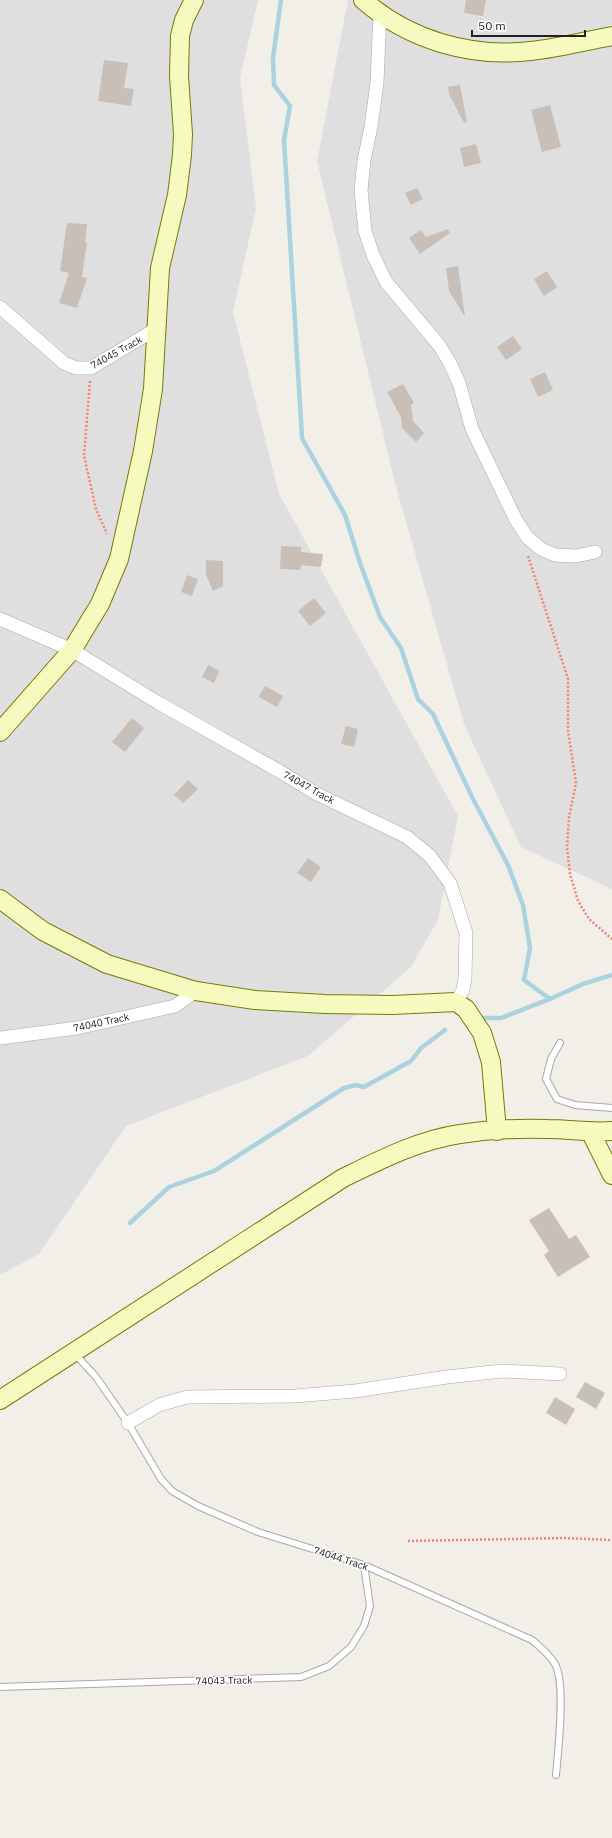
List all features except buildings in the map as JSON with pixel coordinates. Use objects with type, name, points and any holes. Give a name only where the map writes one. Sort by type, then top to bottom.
[{"type":"street","points":[[0,732],[72,650],[100,604],[118,559],[142,451],[153,389],[160,268],[177,195],[182,155],[183,134],[179,76],[180,36],[184,20],[194,0]]},
{"type":"street","points":[[363,0],[394,22],[426,39],[457,48],[490,52],[530,51],[612,36]]},
{"type":"street","points":[[380,12],[376,90],[361,190],[365,231],[373,255],[386,282],[439,345],[450,363],[459,383],[472,429],[516,520],[527,538],[541,549],[555,555],[576,556],[595,552]]},
{"type":"street","name":"74045 Track","points":[[0,307],[64,363],[76,368],[91,368],[156,328]]},
{"type":"street","points":[[0,619],[72,650]]},
{"type":"street","name":"74047 Track","points":[[72,650],[157,702],[317,794],[407,837],[430,856],[450,883],[466,934],[466,978],[461,1006]]},
{"type":"street","points":[[0,899],[43,931],[107,964],[196,991],[255,1000],[325,1004],[461,1006],[482,1033],[491,1062],[497,1131]]},
{"type":"street","name":"74040 Track","points":[[0,1038],[77,1028],[175,1006],[196,991]]},
{"type":"street","points":[[0,1400],[343,1178],[385,1157],[425,1143],[459,1134],[548,1129],[591,1133],[612,1131]]},
{"type":"street","points":[[591,1133],[612,1175]]},
{"type":"street","points":[[128,1423],[159,1405],[187,1397],[295,1396],[355,1392],[447,1377],[502,1371],[560,1374]]},
{"type":"lane","points":[[560,1043],[551,1059],[546,1079],[557,1099],[575,1105],[612,1108]]},
{"type":"lane","name":"74044 Track","points":[[74,1353],[96,1377],[128,1423],[161,1479],[172,1490],[198,1506],[258,1532],[364,1565],[532,1640],[546,1651],[556,1666],[559,1679],[560,1705],[556,1775]]},
{"type":"lane","name":"74043 Track","points":[[0,1687],[301,1677],[329,1666],[351,1647],[364,1626],[370,1606],[364,1565]]},
{"type":"path","points":[[91,368],[84,456],[96,509],[118,559]]},
{"type":"path","points":[[527,552],[568,679],[568,732],[576,783],[569,817],[567,847],[570,874],[578,901],[589,919],[612,939]]},
{"type":"path","points":[[408,1541],[565,1538],[612,1540]]},
{"type":"shaded area","points":[[0,0],[258,0],[240,78],[256,208],[233,312],[279,494],[458,816],[438,920],[411,967],[308,1056],[126,1126],[39,1254],[0,1275]]},
{"type":"shaded area","points":[[348,0],[612,0],[612,889],[521,847],[464,724],[396,487],[317,161]]},
{"type":"waterway","points":[[281,0],[273,58],[274,85],[290,106],[284,140],[302,438],[345,515],[360,563],[380,617],[401,648],[418,699],[433,714],[472,797],[508,865],[523,905],[530,948],[524,980],[550,999]]},
{"type":"waterway","points":[[482,1018],[501,1018],[550,999],[583,984],[612,975]]},
{"type":"waterway","points":[[130,1223],[169,1187],[214,1171],[344,1088],[356,1085],[364,1087],[411,1061],[421,1048],[445,1030]]}]
